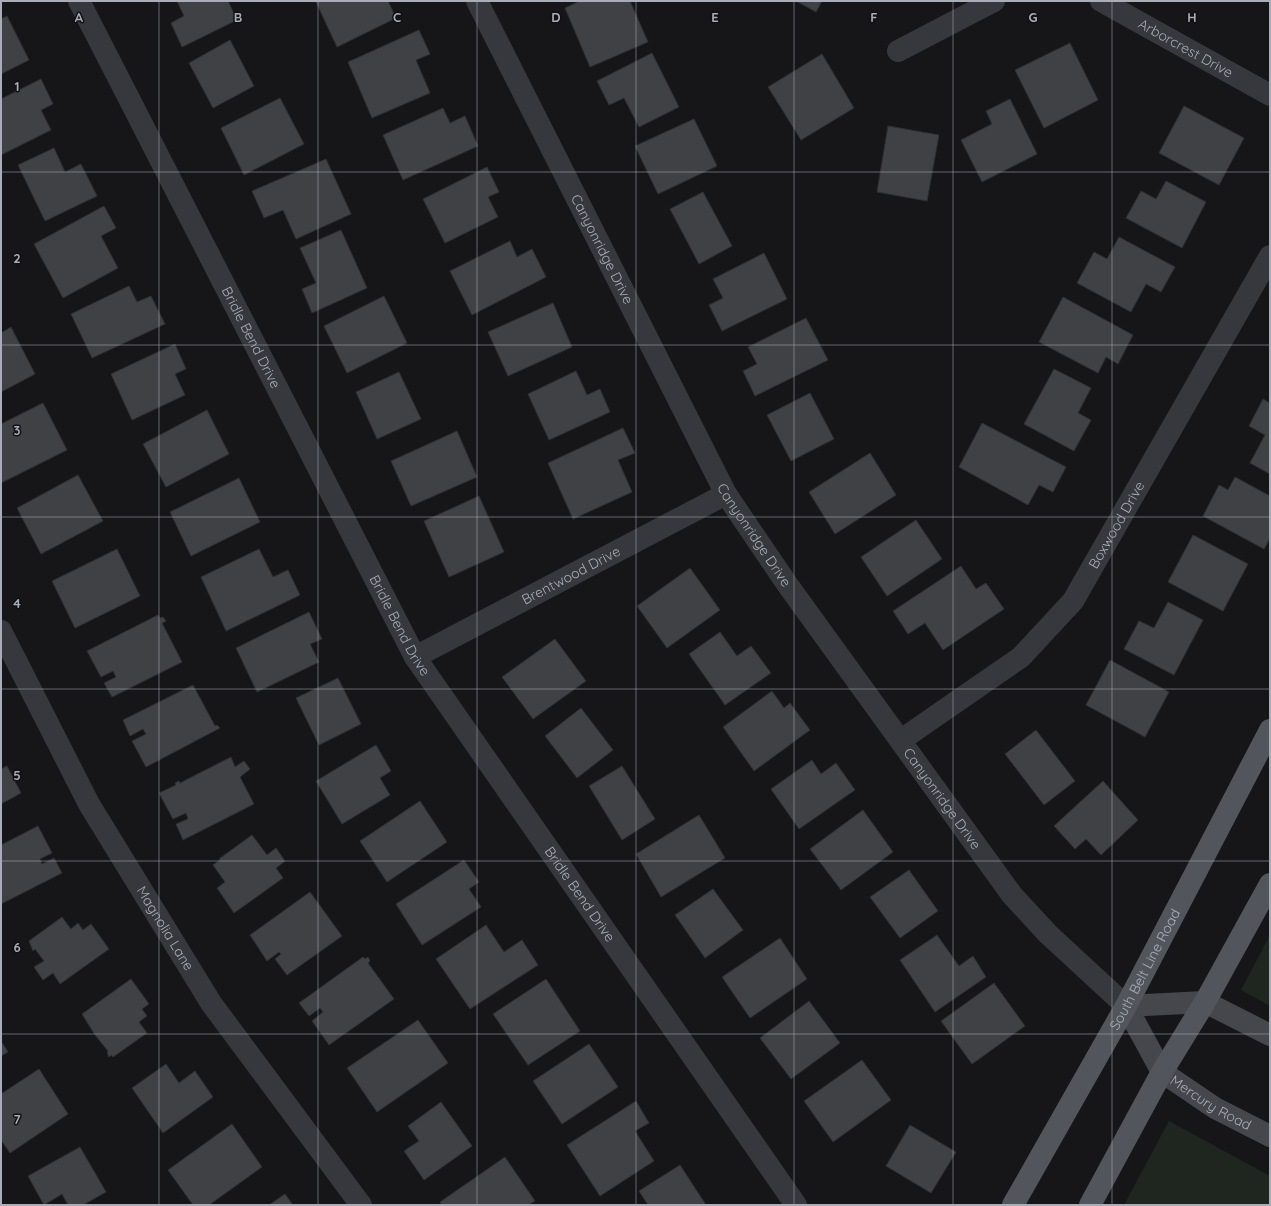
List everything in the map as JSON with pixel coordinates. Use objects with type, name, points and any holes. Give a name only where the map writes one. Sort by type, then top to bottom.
[{"type":"main road","name":"South Belt Line Road","points":[[1013,1205],[1126,1006],[1270,730]]},
{"type":"main road","points":[[1090,1205],[1162,1072],[1205,1002],[1270,884]]},
{"type":"main road","points":[[1126,1006],[1205,1002],[1270,1035]]},
{"type":"main road","name":"Mercury Road","points":[[1126,1006],[1162,1072],[1215,1108],[1270,1136]]},
{"type":"street","name":"Bridle Bend Drive","points":[[79,1],[415,657],[796,1205]]},
{"type":"street","name":"Canyonridge Drive","points":[[477,1],[726,494],[787,584],[1012,895],[1048,934],[1126,1006]]},
{"type":"street","points":[[898,51],[994,1]]},
{"type":"street","name":"Arborcrest Drive","points":[[1101,1],[1270,95]]},
{"type":"street","name":"Boxwood Drive","points":[[901,740],[1021,657],[1073,601],[1270,256]]},
{"type":"street","name":"Brentwood Drive","points":[[415,657],[726,494]]},
{"type":"street","name":"Magnolia Lane","points":[[1,631],[88,804],[211,1004],[361,1205]]},
{"type":"shaded area","points":[[1270,935],[1270,1006],[1241,990]]},
{"type":"shaded area","points":[[1169,1121],[1270,1176],[1270,1205],[1124,1205]]},
{"type":"building","points":[[177,1],[228,1],[237,20],[182,47],[171,23],[184,16]]},
{"type":"building","points":[[388,1],[396,18],[337,47],[316,2]]},
{"type":"building","points":[[580,1],[630,1],[648,42],[590,67],[565,8]]},
{"type":"building","points":[[796,1],[822,1],[816,12]]},
{"type":"building","points":[[7,16],[29,60],[1,74],[1,19]]},
{"type":"building","points":[[419,30],[430,54],[416,60],[430,93],[372,118],[348,62]]},
{"type":"building","points":[[230,40],[254,86],[213,108],[189,63]]},
{"type":"building","points":[[1070,43],[1098,100],[1044,128],[1015,70]]},
{"type":"building","points":[[652,53],[679,107],[639,127],[624,98],[609,105],[597,81]]},
{"type":"building","points":[[822,54],[854,108],[801,140],[768,87]]},
{"type":"building","points":[[41,79],[53,104],[41,110],[51,130],[1,155],[1,99]]},
{"type":"building","points":[[280,98],[304,144],[244,175],[221,128]]},
{"type":"building","points":[[1010,99],[1037,154],[982,182],[961,140],[992,124],[986,111]]},
{"type":"building","points":[[1184,106],[1244,138],[1219,185],[1159,153]]},
{"type":"building","points":[[443,108],[450,123],[465,116],[478,146],[403,180],[383,135]]},
{"type":"building","points":[[694,119],[717,166],[658,194],[635,146]]},
{"type":"building","points":[[888,126],[939,135],[927,201],[877,192]]},
{"type":"building","points":[[54,148],[65,172],[81,164],[97,196],[45,221],[18,165]]},
{"type":"building","points":[[326,159],[351,214],[296,239],[283,210],[264,218],[252,191]]},
{"type":"building","points":[[487,167],[499,192],[488,197],[498,217],[445,243],[423,199]]},
{"type":"building","points":[[1166,181],[1206,202],[1182,248],[1126,218],[1141,191],[1156,199]]},
{"type":"building","points":[[703,192],[732,246],[699,264],[670,209]]},
{"type":"building","points":[[104,206],[116,228],[101,236],[118,268],[63,298],[34,244]]},
{"type":"building","points":[[341,230],[367,288],[312,313],[302,289],[316,283],[300,248]]},
{"type":"building","points":[[1119,237],[1175,267],[1161,292],[1146,284],[1131,312],[1077,283],[1094,252],[1107,259]]},
{"type":"building","points":[[510,241],[517,257],[532,249],[546,277],[472,315],[450,271]]},
{"type":"building","points":[[764,253],[787,299],[722,331],[709,305],[723,298],[713,279]]},
{"type":"building","points":[[129,286],[137,302],[151,296],[165,324],[92,358],[71,314]]},
{"type":"building","points":[[384,296],[407,343],[347,373],[324,326]]},
{"type":"building","points":[[1063,297],[1133,335],[1118,364],[1106,357],[1098,373],[1039,342]]},
{"type":"building","points":[[553,303],[572,347],[508,376],[488,332]]},
{"type":"building","points":[[806,318],[828,360],[755,396],[743,371],[757,364],[748,347]]},
{"type":"building","points":[[11,327],[35,374],[1,392],[1,333]]},
{"type":"building","points":[[175,344],[186,369],[175,374],[185,395],[132,420],[111,374]]},
{"type":"building","points":[[1054,369],[1091,388],[1078,413],[1091,420],[1074,451],[1024,424]]},
{"type":"building","points":[[576,371],[587,395],[600,389],[610,412],[549,440],[528,394]]},
{"type":"building","points":[[399,372],[421,419],[377,439],[356,392]]},
{"type":"building","points":[[810,393],[834,439],[791,461],[767,415]]},
{"type":"building","points":[[1263,399],[1270,403],[1270,474],[1250,463],[1265,435],[1249,426]]},
{"type":"building","points":[[43,403],[67,450],[1,483],[1,424]]},
{"type":"building","points":[[207,410],[229,454],[166,487],[143,444]]},
{"type":"building","points":[[982,423],[1066,467],[1053,492],[1039,485],[1028,505],[959,467]]},
{"type":"building","points":[[623,428],[635,453],[618,460],[632,492],[573,519],[548,463]]},
{"type":"building","points":[[457,431],[477,477],[411,506],[391,461]]},
{"type":"building","points":[[870,453],[896,495],[835,534],[809,492]]},
{"type":"building","points":[[78,475],[103,521],[41,554],[17,508]]},
{"type":"building","points":[[1235,477],[1270,496],[1270,538],[1264,549],[1203,516],[1219,485],[1228,490]]},
{"type":"building","points":[[239,478],[260,522],[191,556],[170,512]]},
{"type":"building","points":[[479,496],[504,552],[449,577],[424,521]]},
{"type":"building","points":[[916,520],[942,559],[887,596],[861,557]]},
{"type":"building","points":[[1193,535],[1248,564],[1223,611],[1168,582]]},
{"type":"building","points":[[117,549],[140,596],[75,628],[52,581]]},
{"type":"building","points":[[259,549],[273,577],[288,570],[300,595],[226,631],[201,577]]},
{"type":"building","points":[[961,566],[976,589],[986,583],[1004,609],[943,650],[925,623],[908,634],[893,611]]},
{"type":"building","points":[[690,568],[720,610],[667,648],[637,606]]},
{"type":"building","points":[[1168,602],[1203,620],[1174,675],[1124,649],[1139,621],[1154,628]]},
{"type":"building","points":[[309,612],[322,639],[310,644],[319,662],[257,692],[236,648]]},
{"type":"building","points":[[158,615],[160,618],[163,617],[166,621],[162,623],[182,662],[112,697],[104,683],[116,677],[113,671],[101,677],[87,651]]},
{"type":"building","points":[[720,632],[737,656],[751,646],[771,673],[725,705],[689,654]]},
{"type":"building","points":[[555,639],[586,681],[533,719],[502,677]]},
{"type":"building","points":[[1110,660],[1169,692],[1145,737],[1086,705]]},
{"type":"building","points":[[338,678],[361,724],[319,745],[296,698]]},
{"type":"building","points":[[193,685],[215,726],[217,725],[220,728],[146,767],[132,741],[146,734],[143,729],[130,736],[123,720]]},
{"type":"building","points":[[772,691],[784,708],[790,703],[810,730],[754,771],[723,727]]},
{"type":"building","points":[[581,708],[613,750],[577,778],[545,736]]},
{"type":"building","points":[[1036,730],[1075,781],[1044,805],[1005,754]]},
{"type":"building","points":[[376,745],[391,771],[380,778],[390,795],[342,824],[316,781]]},
{"type":"building","points":[[231,757],[235,767],[244,761],[250,769],[240,777],[254,804],[183,840],[176,824],[188,819],[186,813],[173,819],[159,793],[176,785],[175,783],[179,781],[180,783]]},
{"type":"building","points":[[812,760],[821,774],[836,763],[855,790],[799,829],[771,789]]},
{"type":"building","points":[[7,766],[21,793],[1,804],[1,769]]},
{"type":"building","points":[[622,766],[655,819],[622,840],[589,786]]},
{"type":"building","points":[[1103,781],[1138,820],[1101,855],[1086,839],[1075,849],[1054,826]]},
{"type":"building","points":[[420,801],[447,842],[387,882],[360,841]]},
{"type":"building","points":[[863,810],[893,852],[841,890],[810,849]]},
{"type":"building","points":[[699,815],[725,858],[661,897],[636,854]]},
{"type":"building","points":[[38,826],[52,853],[40,859],[42,864],[54,858],[62,873],[1,904],[1,845]]},
{"type":"building","points":[[252,835],[267,855],[276,848],[285,861],[276,868],[283,878],[234,913],[217,888],[225,882],[213,865]]},
{"type":"building","points":[[464,860],[479,882],[469,889],[481,907],[422,945],[396,904]]},
{"type":"building","points":[[909,870],[938,911],[900,938],[870,897]]},
{"type":"building","points":[[713,889],[743,930],[705,958],[675,915]]},
{"type":"building","points":[[310,892],[342,936],[287,975],[275,959],[281,954],[279,952],[267,961],[250,935]]},
{"type":"building","points":[[62,917],[71,929],[78,923],[83,930],[91,924],[109,949],[60,984],[53,973],[43,980],[34,967],[44,961],[35,949],[33,951],[29,941]]},
{"type":"building","points":[[486,925],[504,952],[522,940],[538,965],[470,1009],[436,959]]},
{"type":"building","points":[[937,935],[959,966],[973,956],[986,977],[935,1012],[900,960]]},
{"type":"building","points":[[780,938],[807,979],[750,1018],[722,977]]},
{"type":"building","points":[[363,957],[365,959],[368,957],[370,961],[368,963],[394,999],[329,1045],[312,1021],[323,1012],[320,1008],[309,1016],[299,1003]]},
{"type":"building","points":[[131,979],[149,1004],[142,1009],[147,1016],[139,1022],[147,1033],[113,1057],[111,1055],[109,1057],[107,1053],[108,1051],[95,1035],[82,1014]]},
{"type":"building","points":[[546,979],[580,1031],[528,1065],[493,1014]]},
{"type":"building","points":[[994,983],[1025,1026],[972,1064],[941,1021]]},
{"type":"building","points":[[809,1001],[840,1043],[791,1079],[760,1038]]},
{"type":"building","points":[[418,1020],[448,1063],[377,1112],[347,1068]]},
{"type":"building","points":[[1,1041],[8,1052],[1,1056]]},
{"type":"building","points":[[589,1044],[618,1087],[562,1124],[533,1081]]},
{"type":"building","points":[[862,1060],[891,1100],[833,1142],[804,1101]]},
{"type":"building","points":[[166,1064],[179,1083],[195,1071],[213,1097],[163,1133],[132,1088]]},
{"type":"building","points":[[39,1069],[68,1114],[10,1153],[1,1140],[1,1094]]},
{"type":"building","points":[[636,1101],[649,1123],[635,1131],[654,1161],[600,1196],[567,1145]]},
{"type":"building","points":[[441,1102],[472,1146],[424,1180],[404,1151],[419,1141],[408,1126]]},
{"type":"building","points":[[232,1124],[262,1167],[209,1205],[193,1205],[168,1170]]},
{"type":"building","points":[[910,1125],[956,1152],[931,1193],[886,1166]]},
{"type":"building","points":[[80,1147],[106,1192],[83,1205],[68,1205],[62,1194],[44,1205],[28,1176]]},
{"type":"building","points":[[505,1157],[535,1201],[528,1205],[442,1205],[440,1202]]},
{"type":"building","points":[[680,1165],[706,1205],[648,1205],[639,1191]]},
{"type":"building","points":[[285,1194],[293,1205],[269,1205]]}]
